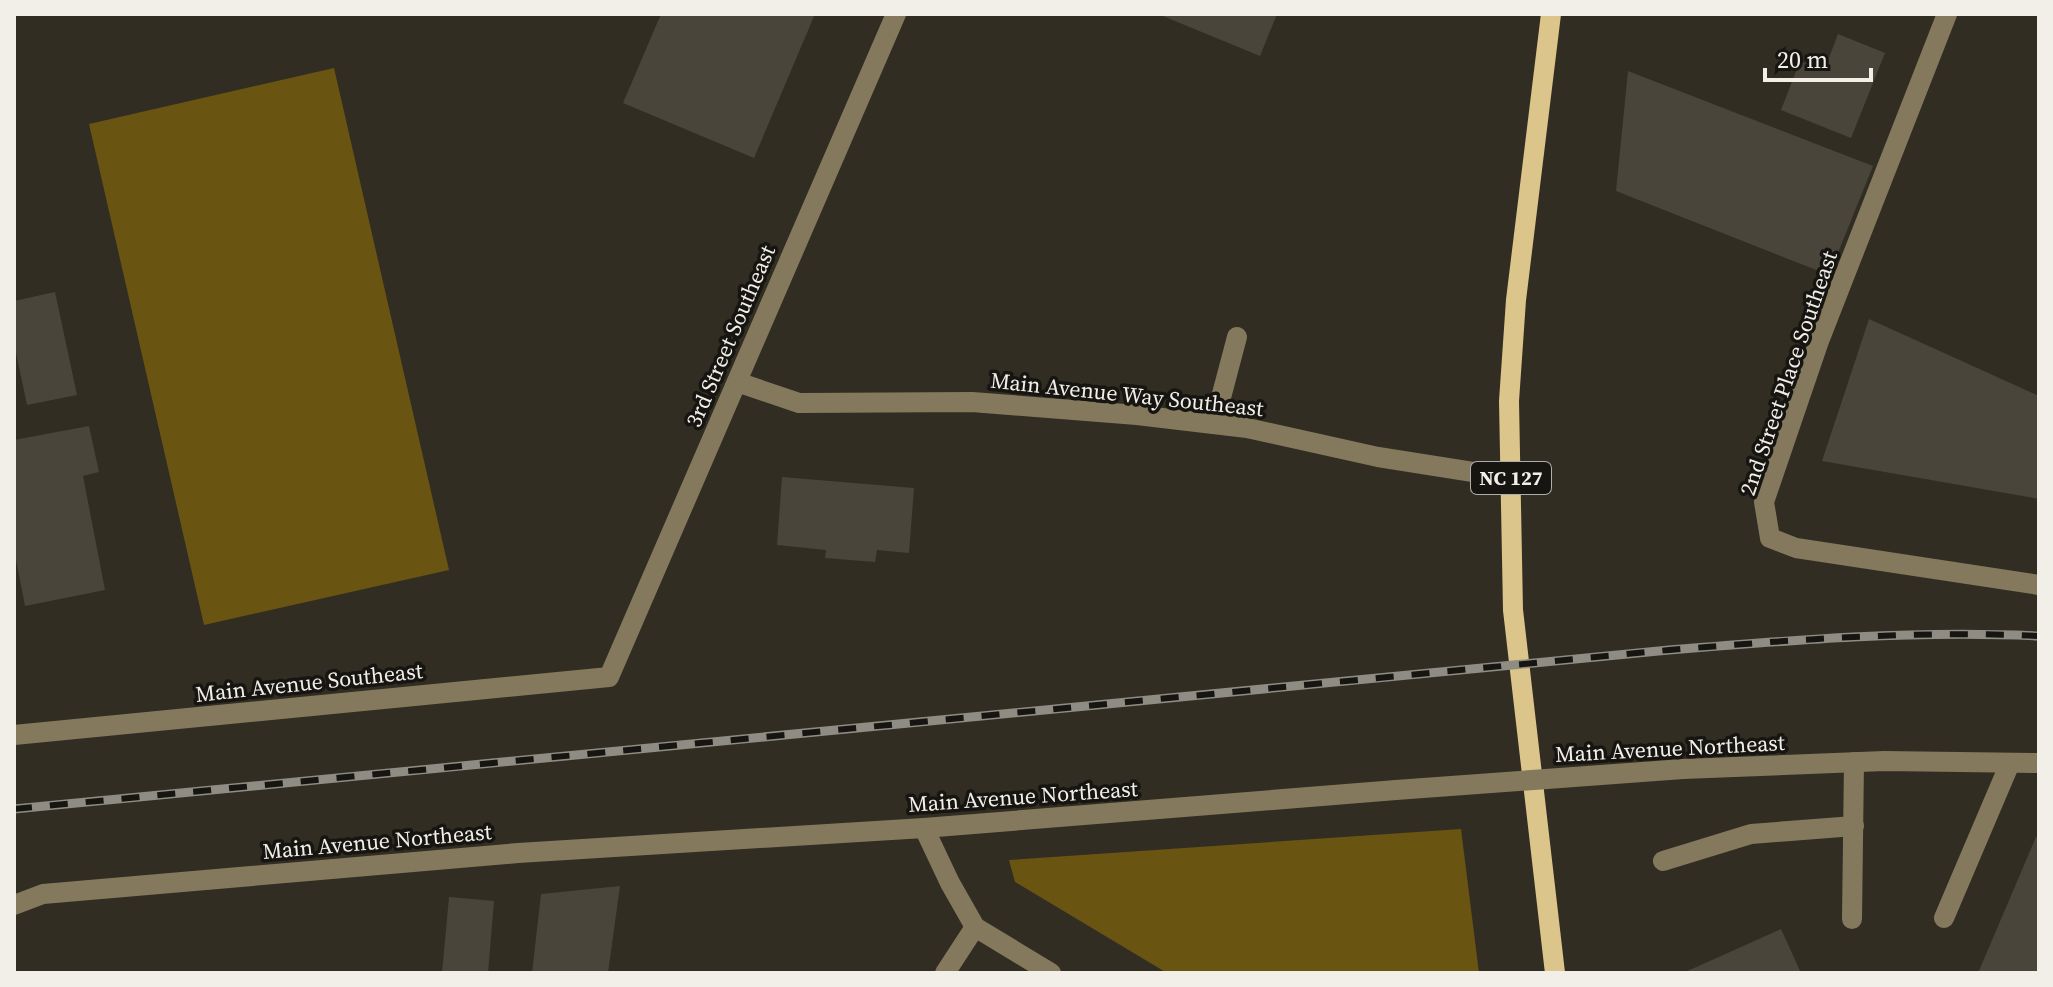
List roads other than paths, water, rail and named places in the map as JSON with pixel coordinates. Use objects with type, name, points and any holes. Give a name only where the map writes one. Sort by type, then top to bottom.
[{"type":"main road","name":"NC 127","points":[[1551,14],[1516,300],[1509,401],[1513,610],[1552,942],[1553,973]]},
{"type":"main road","points":[[1552,942],[1565,973]]},
{"type":"street","name":"3rd Street Southeast","points":[[609,677],[896,14]]},
{"type":"street","name":"2nd Street Place Southeast","points":[[1947,14],[1819,341],[1764,502],[1768,529],[1770,538],[1796,548],[2039,585]]},
{"type":"street","points":[[1214,424],[1237,337]]},
{"type":"street","name":"Main Avenue Way Southeast","points":[[737,382],[799,403],[972,402],[1247,428],[1378,457],[1511,478]]},
{"type":"street","name":"Main Avenue Southeast","points":[[14,735],[609,677]]},
{"type":"street","points":[[1852,919],[1854,762]]},
{"type":"street","name":"Main Avenue Northeast","points":[[14,905],[43,894],[292,871],[518,853],[924,828],[1683,769],[1854,762],[2039,763]]},
{"type":"street","points":[[1944,918],[2010,763]]},
{"type":"street","points":[[1663,861],[1751,834],[1854,826]]},
{"type":"street","points":[[924,828],[975,927],[1051,973]]},
{"type":"street","points":[[945,973],[975,927]]},
{"type":"railway","points":[[14,809],[1669,650],[1900,635],[2039,636]]}]
